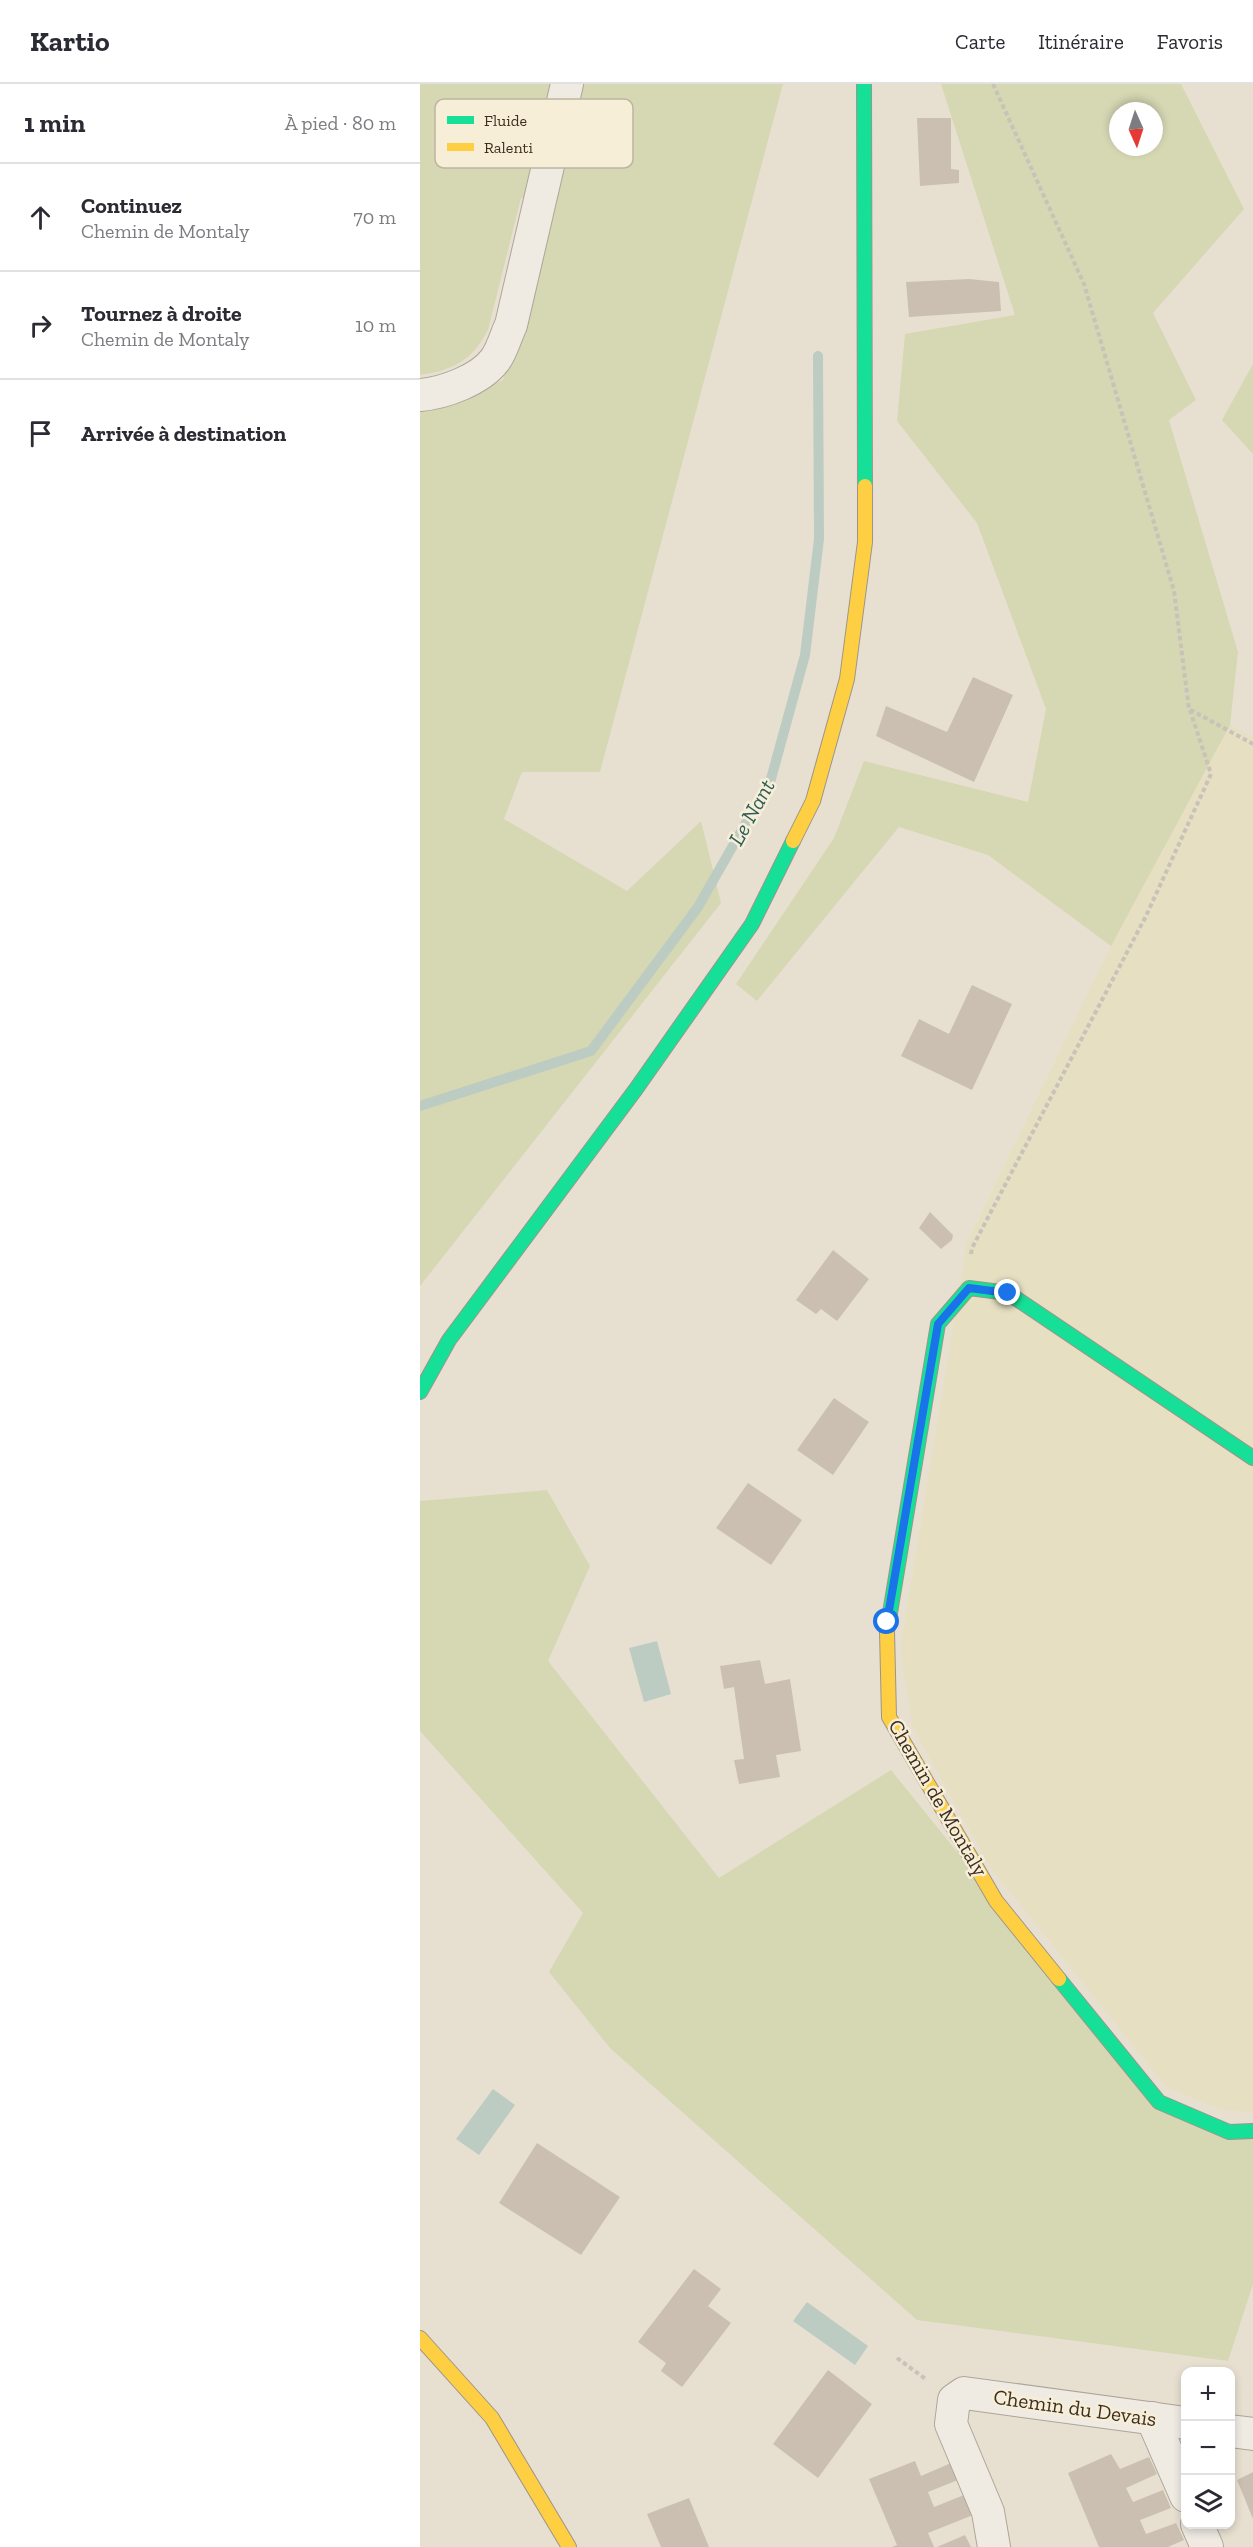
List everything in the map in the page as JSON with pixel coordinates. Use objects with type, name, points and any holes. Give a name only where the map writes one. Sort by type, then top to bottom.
[{"type":"street","points":[[564,99],[567,84]]},
{"type":"street","points":[[420,1392],[449,1340],[636,1089],[752,924],[813,801],[847,679],[866,542],[864,84]]},
{"type":"street","points":[[420,395],[435,393],[468,381],[496,360],[511,325],[547,168]]},
{"type":"street","points":[[969,1288],[1008,1293],[1253,1458]]},
{"type":"street","name":"Chemin de Montaly","points":[[969,1288],[938,1324],[887,1622],[889,1717],[996,1901],[1159,2102],[1229,2132],[1253,2131]]},
{"type":"street","points":[[420,2338],[492,2418],[569,2547]]},
{"type":"street","name":"Chemin du Devais","points":[[994,2547],[988,2512],[951,2424],[954,2400],[964,2393],[1181,2422]]},
{"type":"street","points":[[1152,2418],[1181,2487]]},
{"type":"street","points":[[1235,2432],[1253,2434]]},
{"type":"street","points":[[1199,2529],[1207,2547]]},
{"type":"path","points":[[969,1288],[972,1248],[1146,916],[1211,774],[1189,709],[1174,591],[1084,284],[993,84]]},
{"type":"path","points":[[1189,709],[1253,744]]},
{"type":"shaded area","points":[[1230,725],[1253,737],[1253,2113],[1219,2109],[1166,2087],[990,1867],[913,1728],[900,1649],[967,1242],[1111,946]]},
{"type":"shaded area","points":[[657,1641],[671,1694],[644,1702],[629,1648]]},
{"type":"shaded area","points":[[493,2089],[515,2105],[479,2155],[456,2139]]},
{"type":"shaded area","points":[[807,2302],[868,2346],[855,2365],[793,2321]]},
{"type":"green space","points":[[420,84],[783,84],[600,772],[522,772],[504,819],[627,891],[701,821],[721,903],[420,1286],[420,411],[435,409],[503,380],[555,202],[521,198],[488,330],[482,341],[468,357],[452,367],[420,375]]},
{"type":"green space","points":[[941,84],[1181,84],[1244,209],[1153,313],[1196,400],[1169,420],[1238,652],[1230,725],[1111,946],[988,855],[899,827],[757,1001],[736,984],[834,838],[864,761],[1028,802],[1046,709],[977,523],[897,421],[905,334],[1015,315]]},
{"type":"green space","points":[[1253,364],[1253,454],[1222,420]]},
{"type":"green space","points":[[547,1490],[590,1566],[548,1661],[719,1878],[891,1770],[1159,2102],[1253,2131],[1253,2284],[1228,2361],[917,2320],[610,2048],[549,1972],[583,1913],[420,1731],[420,1501]]},
{"type":"building","points":[[917,118],[951,118],[951,169],[959,170],[959,183],[920,186]]},
{"type":"building","points":[[969,279],[999,282],[1001,311],[909,317],[906,282]]},
{"type":"building","points":[[973,677],[1013,695],[974,782],[876,736],[886,706],[947,732]]},
{"type":"building","points":[[972,985],[1012,1004],[972,1090],[901,1056],[919,1019],[949,1034]]},
{"type":"building","points":[[930,1212],[953,1235],[952,1240],[941,1249],[919,1228]]},
{"type":"building","points":[[833,1250],[869,1279],[837,1321],[821,1309],[816,1314],[796,1300]]},
{"type":"building","points":[[834,1398],[869,1422],[833,1475],[797,1450]]},
{"type":"building","points":[[748,1483],[802,1520],[771,1565],[716,1528]]},
{"type":"building","points":[[760,1660],[765,1684],[790,1679],[801,1751],[776,1755],[780,1777],[739,1784],[734,1760],[744,1759],[734,1687],[724,1689],[720,1666]]},
{"type":"building","points":[[537,2143],[620,2197],[581,2255],[499,2203]]},
{"type":"building","points":[[694,2269],[721,2289],[708,2306],[731,2323],[682,2387],[661,2371],[666,2363],[638,2342]]},
{"type":"building","points":[[828,2370],[872,2404],[818,2478],[773,2444]]},
{"type":"building","points":[[1111,2454],[1120,2469],[1149,2457],[1157,2474],[1126,2488],[1133,2502],[1163,2490],[1171,2508],[1140,2520],[1146,2534],[1176,2523],[1184,2540],[1168,2547],[1099,2547],[1068,2473]]},
{"type":"building","points":[[915,2461],[921,2476],[951,2463],[958,2480],[928,2492],[934,2507],[964,2495],[973,2515],[928,2533],[934,2547],[892,2547],[897,2545],[869,2479]]},
{"type":"building","points":[[1253,2472],[1253,2519],[1237,2480]]},
{"type":"building","points":[[689,2498],[709,2547],[661,2547],[647,2514]]},
{"type":"building","points":[[965,2535],[971,2547],[937,2547]]},
{"type":"waterway","name":"Le Nant","points":[[420,1106],[591,1051],[698,907],[771,779],[805,655],[819,539],[818,356]]},
{"type":"traffic: fast","points":[[864,84],[865,486]]},
{"type":"traffic: fast","points":[[420,1392],[449,1340],[636,1089],[752,924],[793,841]]},
{"type":"traffic: fast","points":[[887,1631],[938,1324],[969,1288],[1008,1293],[1253,1458]]},
{"type":"traffic: fast","points":[[1059,1979],[1159,2102],[1229,2132],[1253,2131]]},
{"type":"traffic: slow","points":[[793,841],[813,801],[847,679],[865,542],[865,486]]},
{"type":"traffic: slow","points":[[887,1631],[889,1717],[996,1901],[1059,1979]]},
{"type":"traffic: slow","points":[[420,2338],[492,2418],[569,2547]]},
{"type":"route","points":[[887,1622],[938,1324],[969,1288],[1008,1293]]}]
